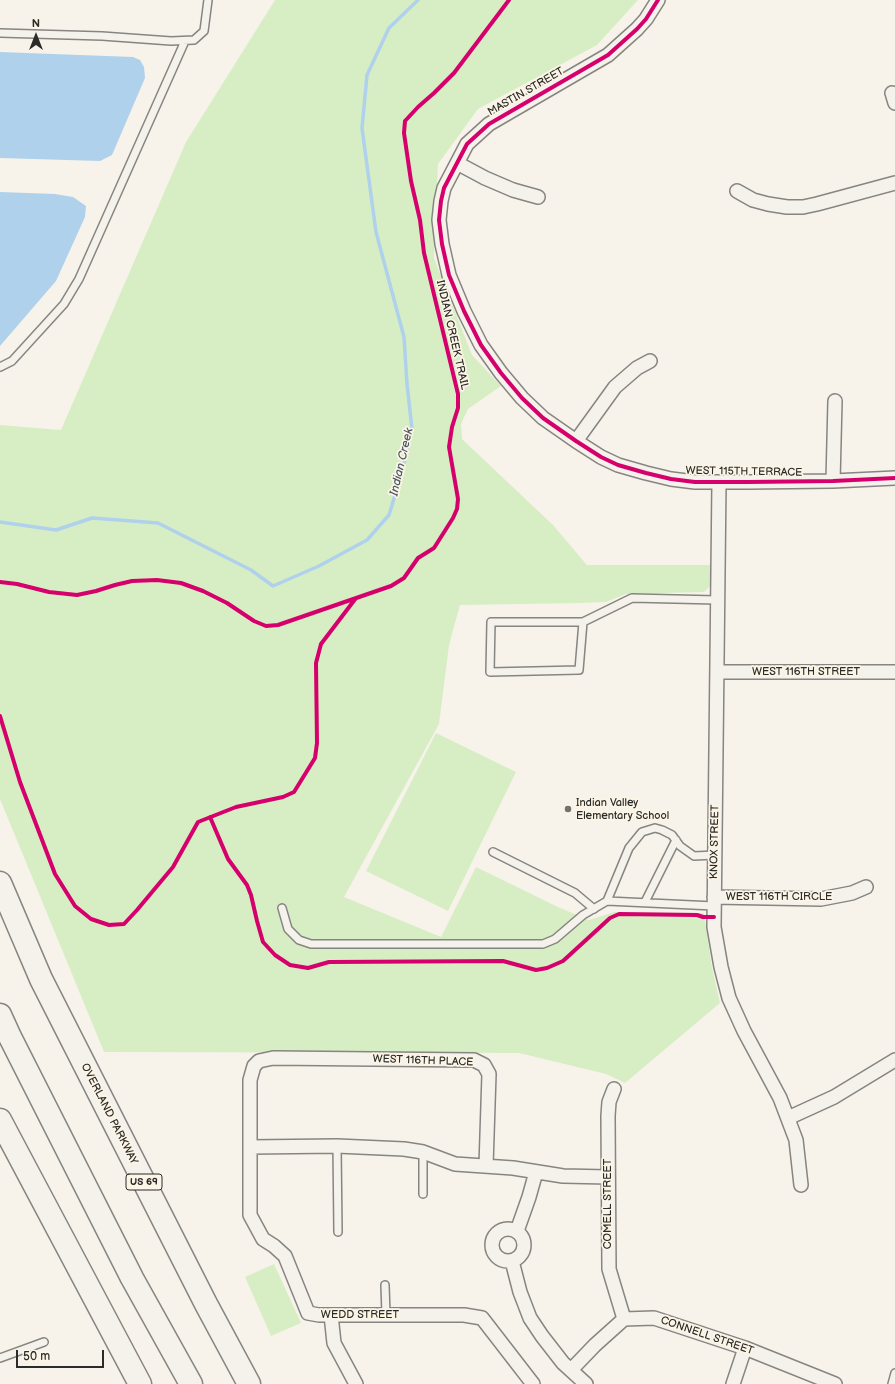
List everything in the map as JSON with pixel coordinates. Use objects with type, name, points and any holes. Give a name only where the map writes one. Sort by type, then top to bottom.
[{"type":"highway","name":"OVERLAND PARKWAY","points":[[0,883],[41,979],[202,1297],[249,1384]]},
{"type":"highway","points":[[0,1015],[5,1031],[132,1278],[191,1384]]},
{"type":"highway","points":[[0,1120],[140,1384]]},
{"type":"highway","points":[[0,1142],[49,1212]]},
{"type":"street","name":"MASTIN STREET","points":[[457,295],[449,275],[442,244],[439,220],[444,188],[467,144],[489,124],[608,55],[637,29],[646,19],[658,0]]},
{"type":"street","points":[[457,162],[485,178],[513,190],[538,197]]},
{"type":"street","points":[[737,191],[753,200],[768,204],[787,207],[803,207],[895,183]]},
{"type":"street","name":"WEST 115TH TERRACE","points":[[457,295],[481,345],[501,373],[522,398],[543,418],[601,457],[618,465],[671,479],[719,482],[833,481],[895,478]]},
{"type":"street","points":[[576,441],[616,387],[637,368],[650,361]]},
{"type":"street","points":[[833,481],[835,401]]},
{"type":"street","name":"KNOX STREET","points":[[719,482],[714,901],[716,942],[720,967],[729,998],[744,1031],[780,1098],[796,1140],[801,1185]]},
{"type":"street","name":"WEST 116TH STREET","points":[[717,672],[895,672]]},
{"type":"street","name":"WEST 116TH CIRCLE","points":[[714,901],[822,899],[852,893],[866,887]]},
{"type":"street","name":"WEST 116TH PLACE","points":[[259,1061],[273,1058],[474,1060],[484,1065],[489,1074],[486,1166]]},
{"type":"street","points":[[788,1118],[834,1096],[895,1060]]},
{"type":"street","name":"WEDD STREET","points":[[259,1061],[254,1066],[250,1080],[250,1215],[263,1239],[285,1256],[308,1313],[319,1315],[464,1315],[482,1318],[533,1384]]},
{"type":"street","name":"COMELL STREET","points":[[614,1088],[609,1102],[608,1116],[609,1269],[624,1319]]},
{"type":"street","points":[[250,1147],[337,1146],[404,1149],[423,1152],[455,1164],[486,1166],[563,1176],[608,1177]]},
{"type":"street","points":[[517,1231],[536,1172]]},
{"type":"street","points":[[505,1229],[517,1231],[522,1236],[524,1242],[522,1254],[512,1261],[505,1261],[499,1258],[492,1248],[492,1242],[495,1236],[499,1231],[505,1229]]},
{"type":"street","points":[[512,1261],[520,1292],[530,1318],[563,1364],[586,1384]]},
{"type":"street","points":[[331,1315],[334,1343],[356,1384]]},
{"type":"street","name":"CONNELL STREET","points":[[624,1319],[654,1318],[745,1348],[835,1384]]},
{"type":"street","points":[[571,1370],[595,1345],[624,1319]]},
{"type":"street","points":[[733,1384],[745,1348]]},
{"type":"lane","points":[[0,33],[102,36],[171,41],[194,40],[204,31],[208,0]]},
{"type":"lane","points":[[0,367],[12,361],[64,304],[79,279],[184,41]]},
{"type":"lane","points":[[583,622],[579,670],[490,672],[491,622],[583,622],[632,598],[718,600]]},
{"type":"lane","points":[[607,901],[630,848],[642,832],[655,828],[662,830],[672,835],[680,846],[694,856],[715,855]]},
{"type":"lane","points":[[645,902],[676,840]]},
{"type":"lane","points":[[493,852],[575,893],[594,909]]},
{"type":"lane","points":[[282,908],[288,928],[300,940],[312,944],[543,944],[555,939],[583,916],[607,901],[714,901]]},
{"type":"lane","points":[[337,1146],[338,1232]]},
{"type":"lane","points":[[423,1152],[423,1194]]},
{"type":"lane","points":[[386,1285],[386,1315]]},
{"type":"lane","points":[[0,1358],[44,1342]]},
{"type":"lane","points":[[892,1384],[895,1373]]},
{"type":"green space","points":[[275,0],[638,0],[597,45],[478,109],[438,164],[434,258],[472,355],[501,386],[468,409],[461,424],[462,439],[553,525],[587,565],[710,565],[710,586],[704,592],[626,594],[606,602],[460,605],[449,645],[439,724],[344,897],[441,937],[476,867],[558,907],[589,920],[614,912],[704,913],[712,968],[720,1003],[625,1083],[606,1074],[519,1053],[104,1052],[0,799],[0,425],[61,430],[186,142]]},
{"type":"green space","points":[[436,733],[516,772],[448,911],[366,871]]},
{"type":"green space","points":[[274,1264],[301,1323],[271,1336],[245,1277]]},
{"type":"water","points":[[0,52],[133,57],[140,60],[144,67],[145,78],[112,155],[100,161],[0,158]]},
{"type":"water","points":[[0,192],[55,194],[73,197],[86,206],[85,217],[56,281],[0,346]]},
{"type":"waterway","name":"Indian Creek","points":[[0,522],[56,530],[92,518],[158,523],[251,570],[273,586],[319,566],[367,540],[389,515],[401,475],[412,429],[404,337],[376,232],[362,128],[367,75],[389,28],[418,0]]},
{"type":"cycle path","name":"INDIAN CREEK TRAIL","points":[[0,582],[17,584],[49,592],[77,595],[132,581],[157,580],[181,583],[203,591],[227,603],[254,621],[266,626],[278,625],[391,586],[404,578],[418,558],[434,548],[457,509],[458,499],[449,447],[452,427],[458,408],[458,394],[424,253],[420,220],[411,181],[404,133],[405,121],[454,73],[509,0]]},
{"type":"cycle path","name":"INDIAN CREEK TRAIL","points":[[658,0],[646,19],[637,29],[608,55],[489,124],[467,144],[444,188],[439,220],[442,244],[449,275],[464,311],[481,345],[501,373],[522,398],[543,418],[601,457],[618,465],[671,479],[695,482],[833,481],[895,478]]},
{"type":"cycle path","points":[[0,716],[20,782],[55,874],[75,906],[91,919],[109,925],[124,924],[173,867],[198,822],[236,807],[283,797],[294,792],[315,758],[317,743],[316,663],[321,644],[356,598]]},
{"type":"cycle path","points":[[210,817],[228,859],[247,885],[263,942],[275,955],[290,965],[308,968],[329,962],[503,961],[536,970],[547,968],[563,961],[610,918],[619,914],[697,915],[703,917],[714,917]]},
{"type":"place","name":"Indian Valley Elementary School","points":[[568,809]]}]
